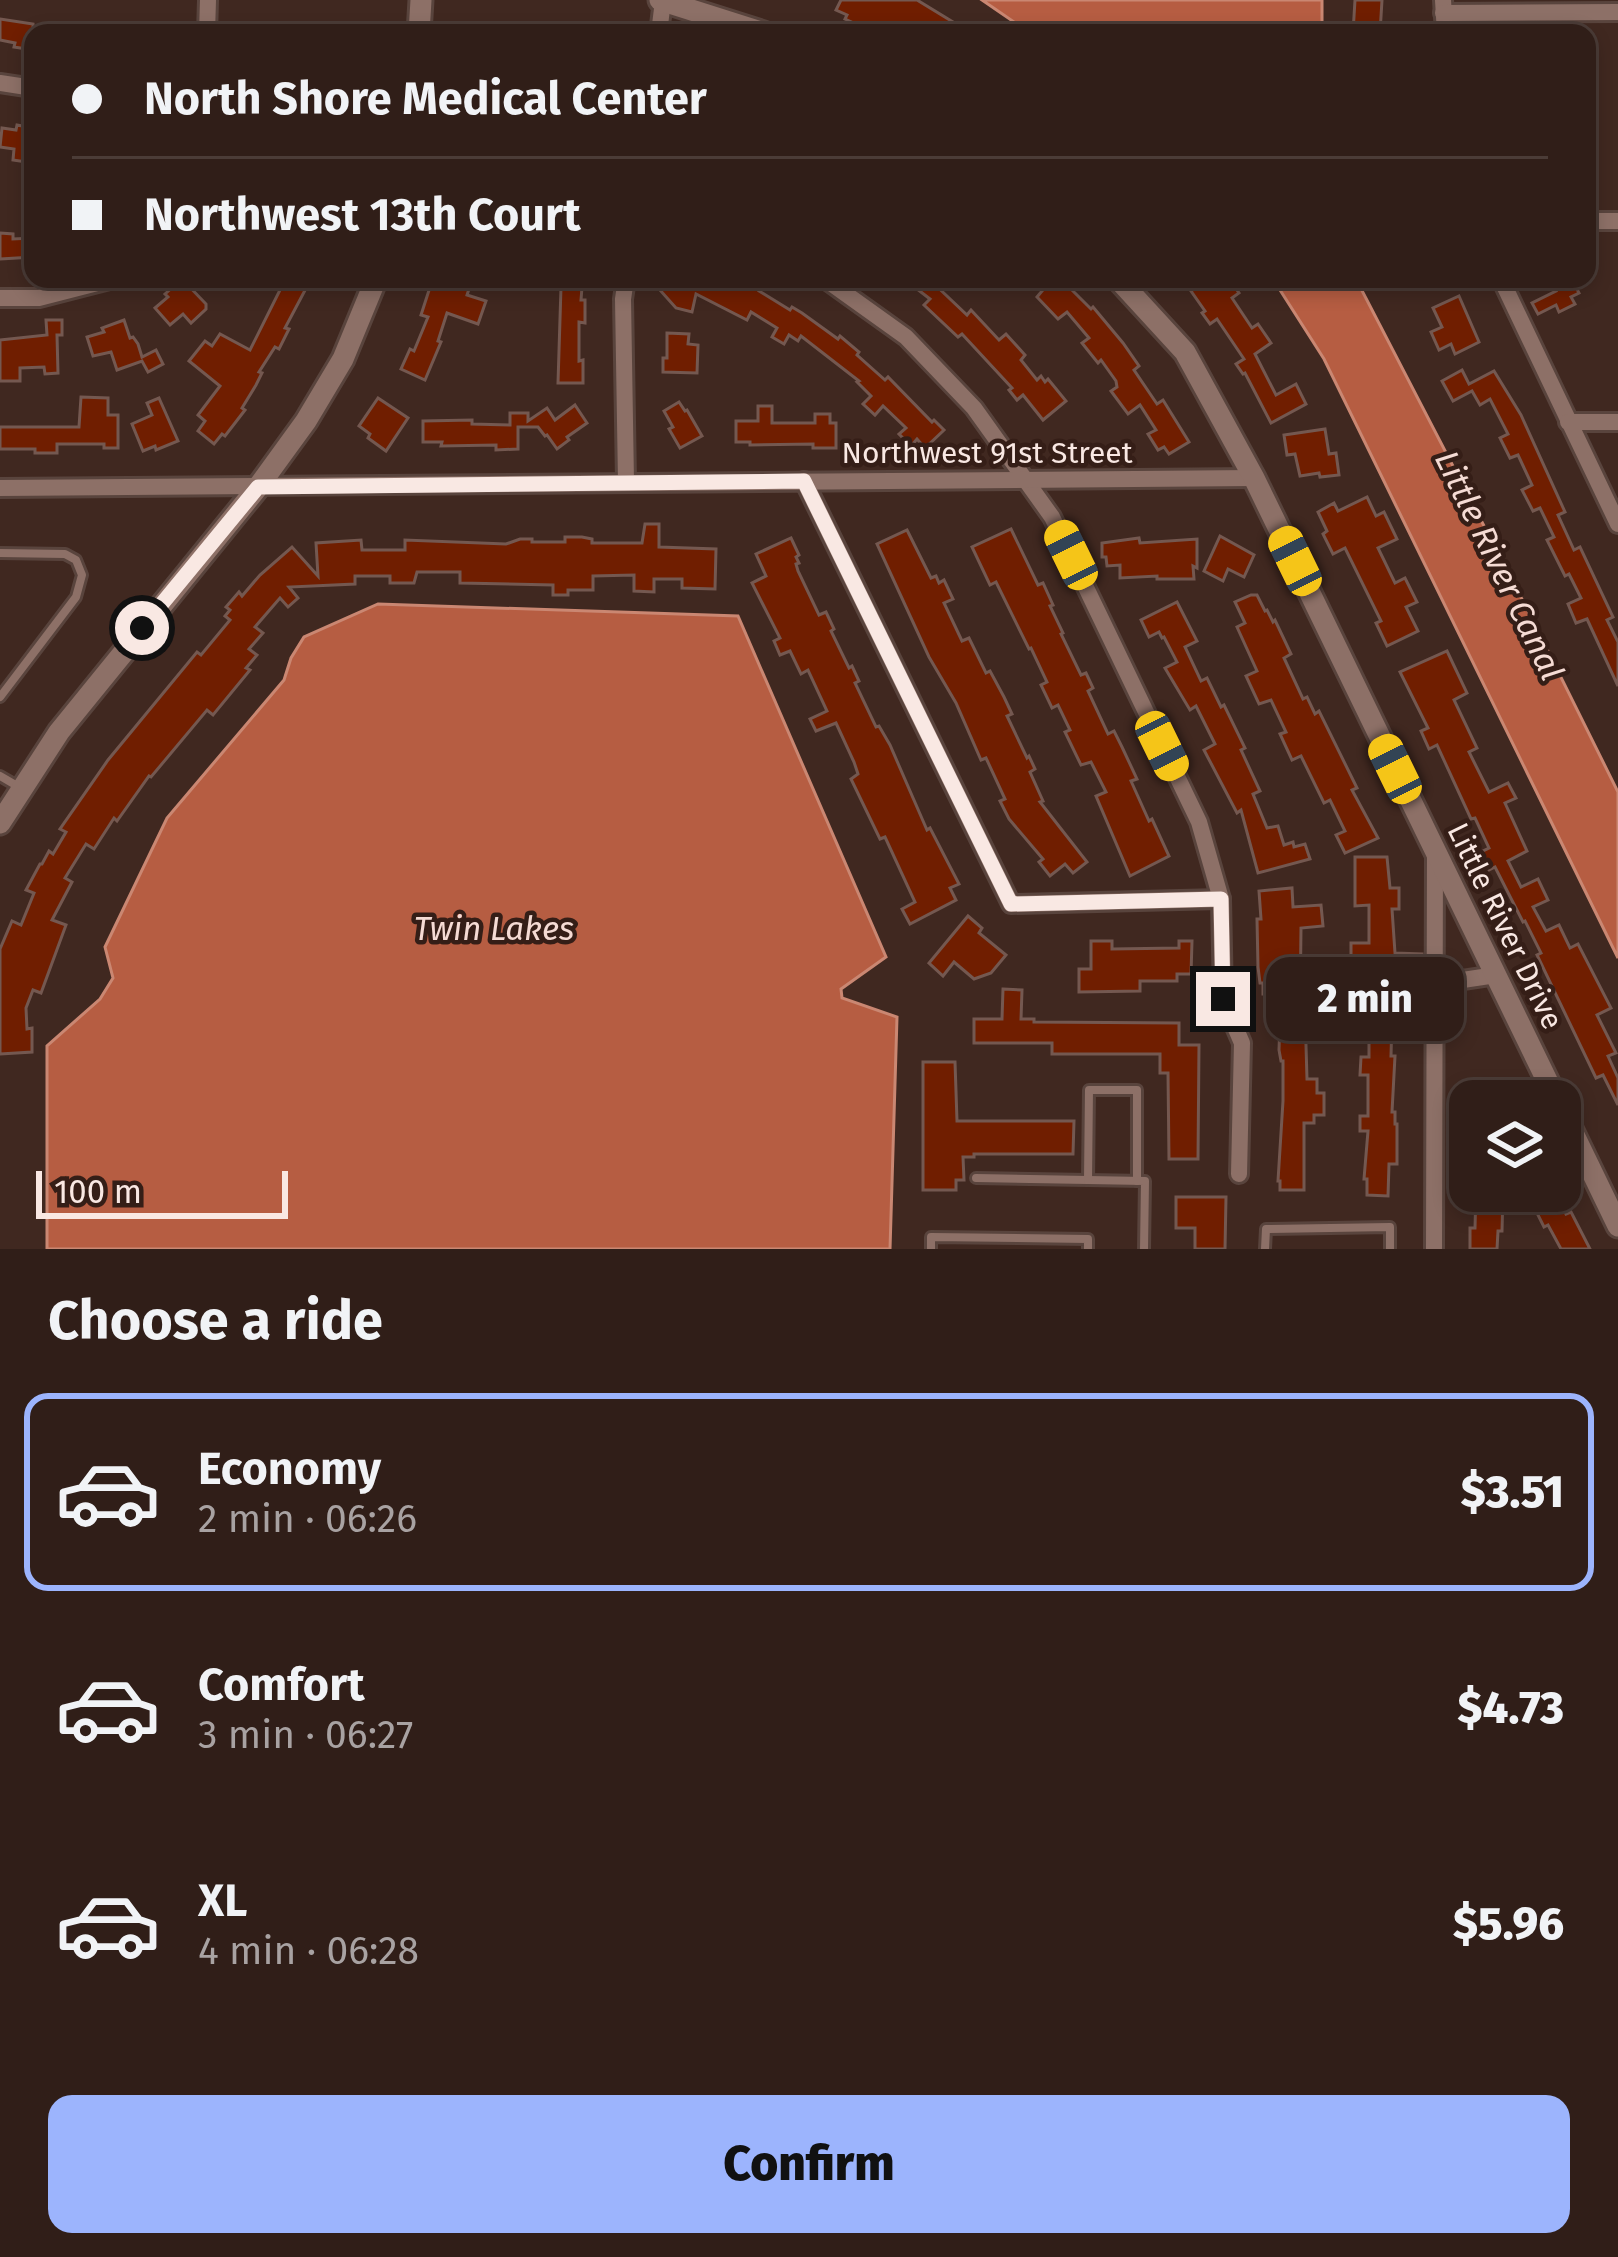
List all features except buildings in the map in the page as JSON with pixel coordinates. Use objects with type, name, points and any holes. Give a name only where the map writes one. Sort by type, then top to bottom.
[{"type":"street","points":[[662,0],[736,24]]},
{"type":"street","points":[[1443,6],[1618,12]]},
{"type":"street","points":[[0,298],[39,298],[79,288]]},
{"type":"street","points":[[0,823],[58,732],[258,487],[305,421],[343,359],[372,288]]},
{"type":"street","points":[[625,288],[626,482]]},
{"type":"street","points":[[838,288],[906,337],[974,408],[1052,517],[1198,822],[1221,899],[1223,999],[1242,1043],[1239,1174]]},
{"type":"street","name":"Little River Drive","points":[[1126,288],[1184,352],[1255,478],[1547,1080]]},
{"type":"street","points":[[1505,288],[1618,524]]},
{"type":"street","points":[[1568,422],[1618,422]]},
{"type":"street","name":"Northwest 91st Street","points":[[0,488],[1255,478]]},
{"type":"street","points":[[804,481],[1011,904],[1221,899]]},
{"type":"street","points":[[1434,1249],[1435,852]]},
{"type":"street","points":[[1436,984],[1496,975]]},
{"type":"street","name":"Little River Drive","points":[[1581,1149],[1618,1226]]},
{"type":"lane","points":[[0,553],[65,554],[76,560],[82,575],[76,597],[0,696]]},
{"type":"lane","points":[[0,776],[22,789]]},
{"type":"lane","points":[[1088,1180],[1090,1090],[1137,1090],[1137,1181]]},
{"type":"lane","points":[[976,1178],[1144,1181],[1144,1249]]},
{"type":"lane","points":[[1265,1249],[1266,1229],[1390,1227],[1390,1249]]},
{"type":"lane","points":[[931,1249],[931,1237],[1088,1239],[1088,1249]]},
{"type":"water","points":[[982,0],[1322,0],[1322,24],[1017,24]]},
{"type":"water","name":"Little River Canal","points":[[1279,288],[1361,288],[1525,605],[1618,792],[1618,958],[1324,359]]},
{"type":"water","name":"Twin Lakes","points":[[378,604],[738,616],[886,957],[841,989],[842,998],[897,1017],[890,1249],[47,1249],[47,1046],[100,999],[113,978],[105,947],[167,818],[284,680],[304,637]]},
{"type":"route","points":[[142,628],[258,487],[804,481],[1011,904],[1221,899],[1223,999]]}]
